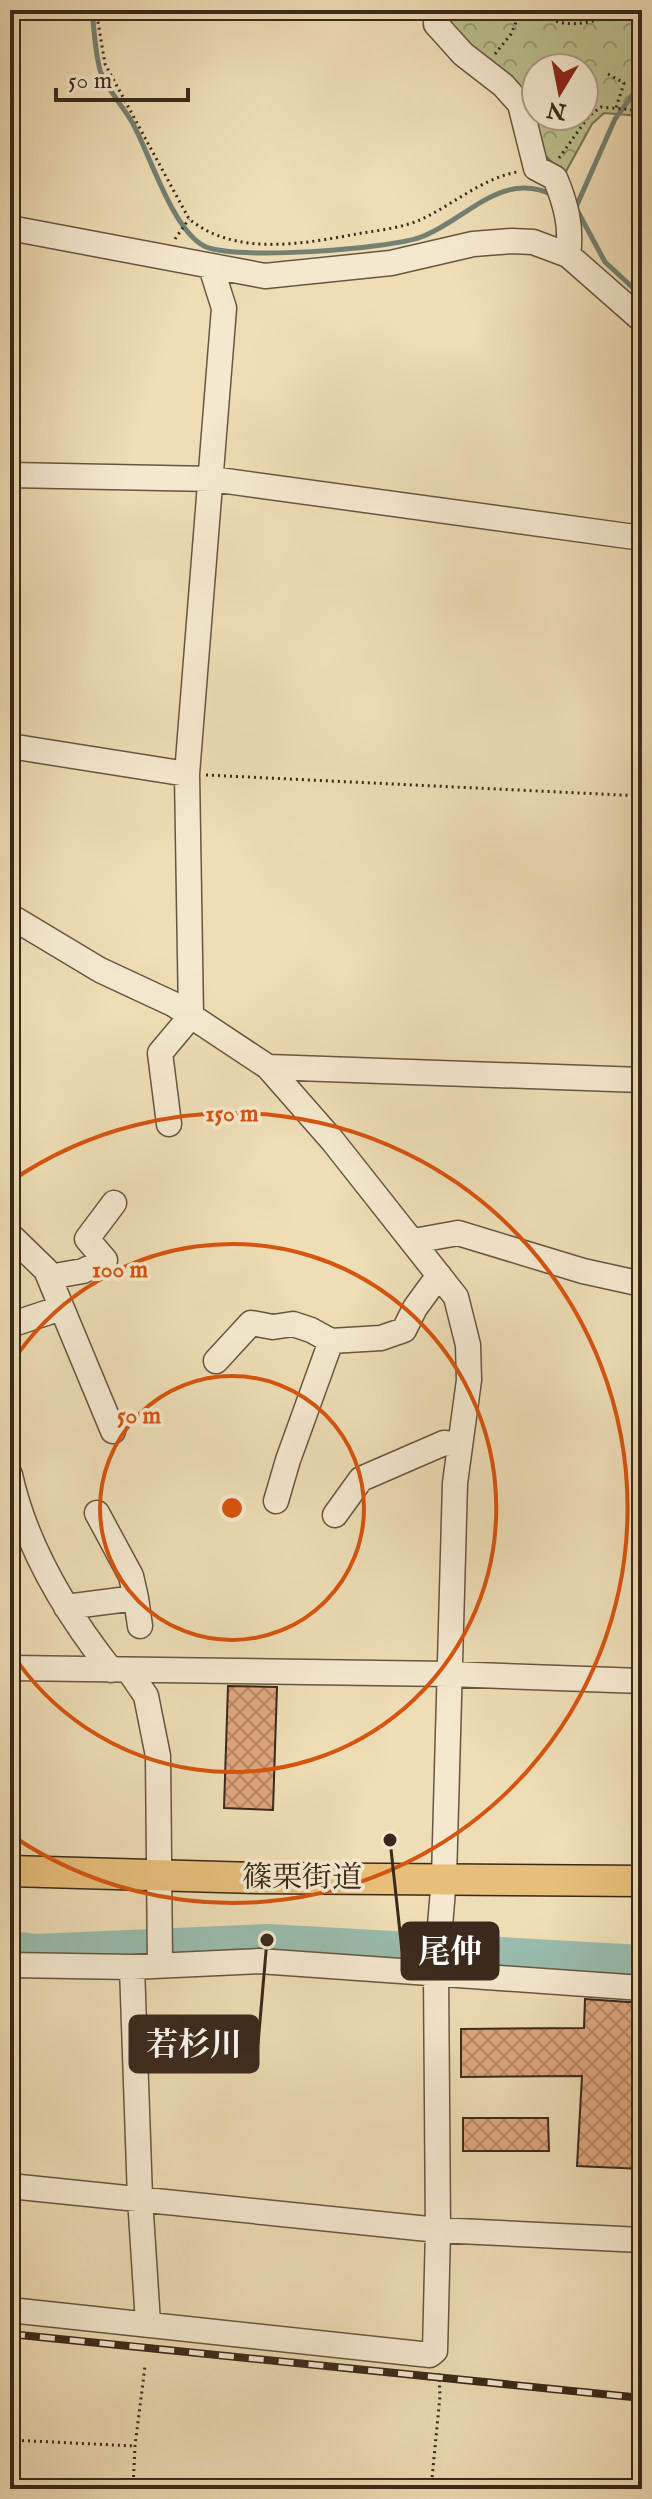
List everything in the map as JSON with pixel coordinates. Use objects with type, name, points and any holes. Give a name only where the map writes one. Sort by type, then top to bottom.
[{"type":"main road","name":"篠栗街道","points":[[10,1871],[256,1878],[642,1881]]},
{"type":"street","points":[[437,10],[436,24],[463,54],[503,85],[520,104],[541,171],[555,178],[566,204],[570,237],[568,255]]},
{"type":"street","points":[[10,228],[265,276],[391,263],[473,244],[533,242],[568,255],[642,320]]},
{"type":"street","points":[[169,1124],[160,1053],[191,1016],[187,774],[224,308],[211,267]]},
{"type":"street","points":[[10,475],[212,479],[642,538]]},
{"type":"street","points":[[10,746],[187,774]]},
{"type":"street","points":[[10,916],[100,970],[173,1004],[268,1067],[332,1140],[456,1297],[468,1345],[469,1380],[455,1483],[444,1878],[436,1973],[438,2230],[435,2351],[430,2355],[10,2310]]},
{"type":"street","points":[[268,1067],[642,1080]]},
{"type":"street","points":[[49,1277],[83,1271],[105,1260],[87,1239],[114,1203]]},
{"type":"street","points":[[414,1241],[458,1233],[583,1271],[642,1284]]},
{"type":"street","points":[[10,1235],[46,1270],[113,1431]]},
{"type":"street","points":[[216,1361],[251,1323],[273,1327],[293,1324],[331,1341],[381,1338],[404,1330],[415,1308],[439,1275]]},
{"type":"street","points":[[10,1325],[61,1308]]},
{"type":"street","points":[[276,1501],[331,1341]]},
{"type":"street","points":[[335,1515],[361,1479],[444,1443],[460,1445]]},
{"type":"street","points":[[10,1475],[45,1571],[83,1635],[146,1696],[158,1756],[160,1964]]},
{"type":"street","points":[[97,1513],[131,1576],[140,1626]]},
{"type":"street","points":[[66,1607],[136,1598]]},
{"type":"street","points":[[10,1668],[449,1674],[642,1681]]},
{"type":"street","points":[[10,1965],[132,1967],[259,1961],[642,1988]]},
{"type":"street","points":[[132,1967],[148,2323]]},
{"type":"street","points":[[10,2186],[438,2230],[642,2240]]},
{"type":"path","points":[[96,10],[105,64],[189,219],[199,227],[230,239],[269,245],[328,239],[421,220],[496,178],[541,171],[589,116],[601,107],[634,110],[642,105]]},
{"type":"path","points":[[483,69],[511,34],[521,10]]},
{"type":"path","points":[[535,10],[561,25],[575,25],[630,10]]},
{"type":"path","points":[[608,74],[624,83],[616,108]]},
{"type":"path","points":[[187,774],[642,796]]},
{"type":"path","points":[[431,2489],[440,2396],[439,2359],[435,2351]]},
{"type":"path","points":[[133,2489],[145,2366]]},
{"type":"path","points":[[10,2440],[135,2446]]},
{"type":"green space","points":[[431,10],[642,10],[642,113],[640,116],[604,113],[600,117],[600,52],[520,52],[520,120]]},
{"type":"green space","points":[[530,132],[588,132],[564,175],[540,150]]},
{"type":"building","points":[[228,1686],[277,1687],[273,1810],[224,1808]]},
{"type":"building","points":[[585,1999],[642,2003],[642,2169],[577,2166],[582,2076],[461,2077],[461,2029],[584,2028]]},
{"type":"building","points":[[463,2118],[548,2118],[549,2151],[463,2151]]},
{"type":"waterway","points":[[92,10],[103,77],[132,122],[172,208],[192,237],[204,246],[246,253],[311,252],[378,246],[421,237],[484,201],[516,188],[553,195]]},
{"type":"waterway","points":[[635,10],[642,40]]},
{"type":"waterway","points":[[576,207],[615,119],[642,82]]},
{"type":"waterway","points":[[576,208],[605,262],[642,296]]},
{"type":"waterway","points":[[10,1947],[35,1950],[267,1940],[642,1961]]},
{"type":"railway","points":[[10,2334],[642,2398]]},
{"type":"place","name":"尾仲","points":[[390,1840]]},
{"type":"place","name":"若杉川","points":[[267,1940]]}]
